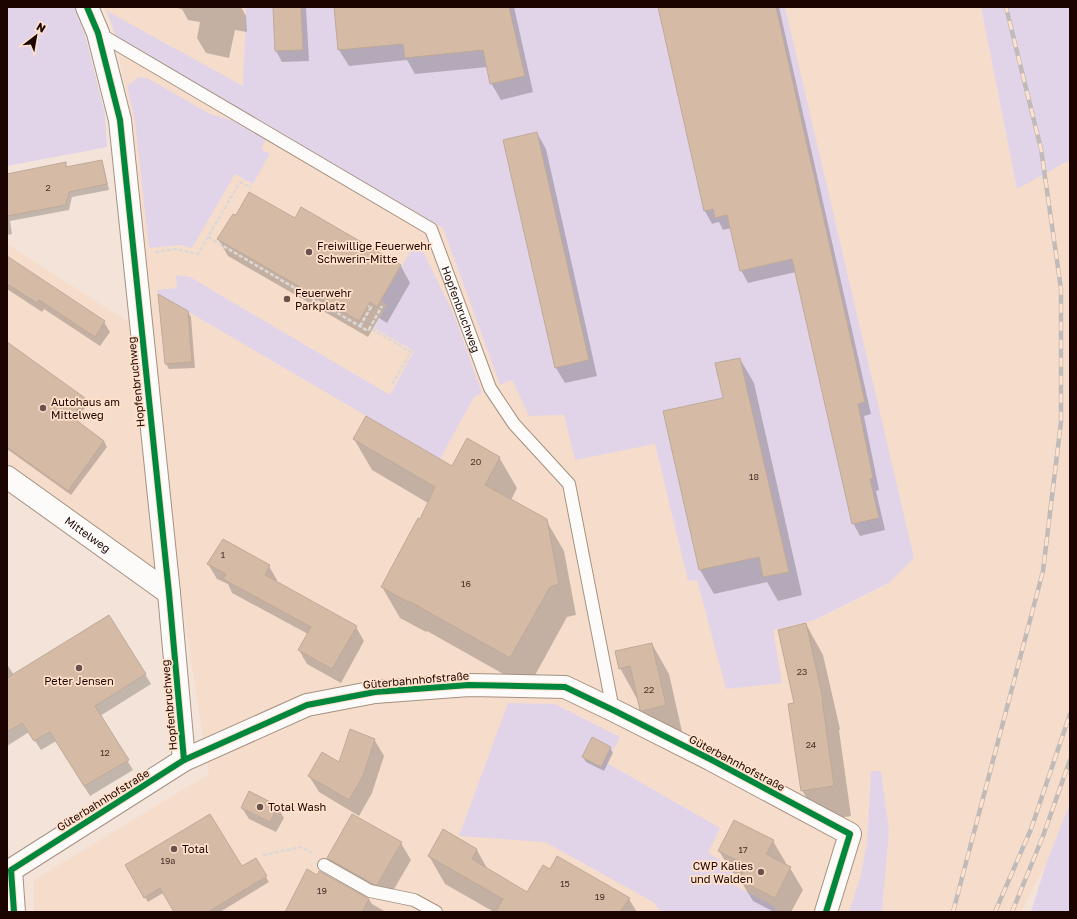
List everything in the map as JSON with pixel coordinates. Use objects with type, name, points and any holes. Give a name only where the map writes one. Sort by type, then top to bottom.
[{"type":"street","name":"Hopfenbruchweg","points":[[87,7],[98,33],[120,120],[184,760]]},
{"type":"street","name":"Mittelweg","points":[[7,477],[168,593]]},
{"type":"street","name":"Güterbahnhofstraße","points":[[14,912],[11,870],[184,760],[306,706],[375,692],[469,685],[565,687],[703,755],[850,834],[826,912]]},
{"type":"lane","name":"Hopfenbruchweg","points":[[98,33],[431,229],[490,388],[514,424],[569,484],[614,710]]},
{"type":"lane","points":[[324,865],[370,891],[414,900],[436,912]]},
{"type":"path","points":[[152,252],[176,249],[198,254],[240,182],[251,188]]},
{"type":"path","points":[[208,237],[368,331],[382,306]]},
{"type":"path","points":[[360,326],[371,307],[368,306]]},
{"type":"path","points":[[370,328],[410,352],[392,384]]},
{"type":"path","points":[[263,856],[302,846],[312,853],[324,865]]},
{"type":"shaded area","points":[[7,7],[74,7],[85,35],[105,114],[107,147],[7,166]]},
{"type":"shaded area","points":[[103,7],[981,7],[1017,189],[1070,160],[1070,803],[1046,864],[1021,912],[34,912],[34,880],[209,774],[180,591],[7,468],[7,244],[153,338],[132,121],[114,34]]},
{"type":"shaded area","points":[[246,7],[785,7],[914,558],[889,583],[815,620],[773,630],[782,683],[726,689],[697,580],[688,581],[655,444],[575,460],[564,415],[529,416],[512,380],[500,385],[443,228],[116,37],[107,11],[243,86]]},
{"type":"shaded area","points":[[981,7],[1070,7],[1070,160],[1017,189]]},
{"type":"shaded area","points":[[139,77],[149,79],[210,114],[234,121],[266,139],[261,149],[270,154],[253,184],[235,174],[192,248],[180,245],[149,248],[135,121],[127,86]]},
{"type":"shaded area","points":[[416,245],[422,249],[455,317],[482,393],[474,397],[440,459],[158,294],[157,290],[177,288],[176,275],[190,277],[390,395],[414,351],[374,328],[387,305],[381,300],[412,249]]},
{"type":"shaded area","points":[[508,703],[555,704],[620,737],[607,763],[720,828],[708,853],[736,869],[729,882],[774,906],[777,912],[661,912],[653,902],[545,842],[459,836]]},
{"type":"shaded area","points":[[871,771],[881,771],[889,830],[882,912],[849,912],[861,875],[867,842]]},
{"type":"shaded area","points":[[1070,803],[1070,912],[1031,912],[1046,864]]},
{"type":"building","points":[[273,7],[301,7],[303,50],[275,51]]},
{"type":"building","points":[[334,7],[509,7],[525,76],[490,84],[483,50],[405,58],[403,44],[338,50]]},
{"type":"building","points":[[658,7],[776,7],[865,402],[858,404],[873,478],[870,479],[879,518],[852,524],[792,259],[740,271],[727,215],[715,218],[713,209],[704,211]]},
{"type":"building","points":[[537,132],[589,360],[555,368],[503,140]]},
{"type":"building","points":[[102,160],[107,184],[69,192],[66,205],[7,216],[7,174],[66,162],[66,167]]},
{"type":"building","name":"Freiwillige Feuerwehr Schwerin-Mitte","points":[[249,192],[295,218],[301,207],[401,265],[377,307],[370,302],[359,321],[217,239],[233,214],[236,215]]},
{"type":"building","points":[[7,256],[105,321],[95,337],[39,300],[37,303],[7,284]]},
{"type":"building","points":[[158,294],[188,311],[192,362],[165,364]]},
{"type":"building","name":"Autohaus am Mittelweg","points":[[7,342],[85,398],[72,417],[104,441],[68,491],[7,447]]},
{"type":"building","points":[[740,358],[789,572],[763,577],[759,557],[699,570],[663,411],[723,398],[715,363]]},
{"type":"building","points":[[366,416],[452,466],[467,438],[500,457],[485,485],[547,519],[559,584],[550,587],[510,658],[409,601],[408,602],[381,587],[418,518],[420,519],[435,487],[353,439]]},
{"type":"building","points":[[223,539],[270,565],[265,575],[357,626],[332,669],[298,650],[311,627],[223,579],[226,574],[207,564]]},
{"type":"building","points":[[109,615],[146,674],[95,706],[129,760],[84,786],[50,732],[34,741],[22,723],[7,732],[7,678]]},
{"type":"building","points":[[806,623],[823,699],[834,786],[801,791],[788,704],[794,703],[778,630]]},
{"type":"building","points":[[652,643],[666,705],[642,711],[640,710],[630,666],[619,669],[615,651]]},
{"type":"building","points":[[350,729],[375,739],[363,776],[349,800],[308,776],[322,752],[339,762]]},
{"type":"building","points":[[592,737],[611,747],[601,767],[582,757]]},
{"type":"building","name":"Total Wash","points":[[249,791],[278,806],[270,822],[241,808]]},
{"type":"building","points":[[210,814],[242,866],[256,858],[267,876],[208,912],[174,912],[160,888],[144,898],[125,865]]},
{"type":"building","points":[[352,814],[402,842],[377,885],[327,858]]},
{"type":"building","points":[[734,820],[774,840],[766,854],[791,867],[775,898],[739,880],[747,865],[718,851]]},
{"type":"building","points":[[443,829],[477,849],[472,859],[527,892],[543,865],[550,869],[557,856],[630,898],[620,912],[496,912],[503,899],[428,856]]},
{"type":"building","points":[[307,869],[317,875],[319,871],[369,899],[362,912],[285,912]]},
{"type":"railway","points":[[953,912],[1043,571],[1061,422],[1061,289],[1041,149],[1006,7]]},
{"type":"railway","points":[[995,912],[1031,829],[1070,714]]},
{"type":"railway","points":[[1012,912],[1043,836],[1070,760]]},
{"type":"cycle path","points":[[87,7],[98,33],[120,120],[169,593],[184,760]]},
{"type":"cycle path","points":[[14,912],[11,870],[184,760],[307,705],[375,692],[469,685],[565,687],[710,759],[850,834],[826,912]]},
{"type":"place","name":"Freiwillige Feuerwehr Schwerin-Mitte","points":[[309,252]]},
{"type":"place","name":"Feuerwehr Parkplatz","points":[[287,299]]},
{"type":"place","name":"Autohaus am Mittelweg","points":[[43,408]]},
{"type":"place","name":"Peter Jensen","points":[[79,668]]},
{"type":"place","name":"Total Wash","points":[[260,807]]},
{"type":"place","name":"Total","points":[[174,849]]},
{"type":"place","name":"CWP Kalies und Walden","points":[[761,872]]}]
